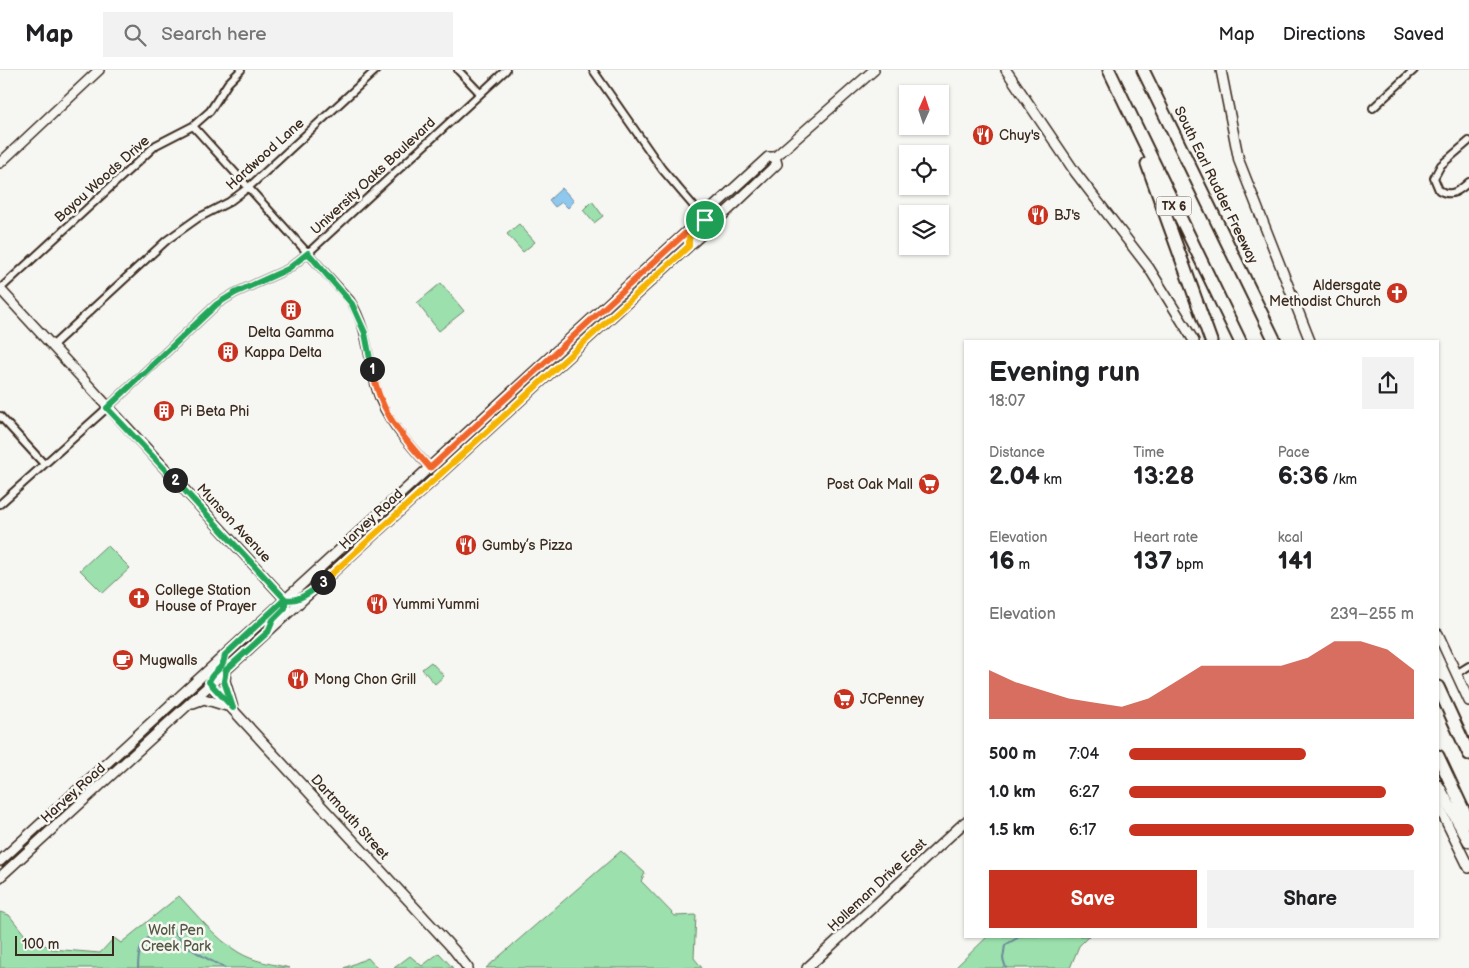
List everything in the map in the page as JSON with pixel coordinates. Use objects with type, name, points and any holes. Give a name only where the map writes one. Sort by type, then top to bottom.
[{"type":"highway","name":"TX 6","points":[[1109,70],[1240,340]]},
{"type":"highway","name":"South Earl Rudder Freeway","points":[[1143,70],[1274,338]]},
{"type":"highway","points":[[1129,113],[1211,340]]},
{"type":"highway","points":[[1439,689],[1469,754]]},
{"type":"highway","points":[[1439,758],[1469,822]]},
{"type":"highway","points":[[1439,788],[1469,841]]},
{"type":"main road","points":[[0,163],[99,70]]},
{"type":"main road","name":"Harvey Road","points":[[0,861],[768,157],[775,157],[874,70]]},
{"type":"main road","points":[[1006,70],[1075,172],[1148,268],[1193,340]]},
{"type":"main road","points":[[1221,70],[1239,162],[1310,340]]},
{"type":"main road","name":"Harvey Road","points":[[0,878],[689,246],[777,164],[775,157]]},
{"type":"main road","points":[[689,246],[689,238],[705,222],[703,217]]},
{"type":"main road","name":"Munson Avenue","points":[[0,289],[107,408],[285,599]]},
{"type":"main road","points":[[584,325],[594,333]]},
{"type":"main road","points":[[483,435],[482,428],[503,408],[506,399]]},
{"type":"main road","points":[[410,502],[412,493],[432,473],[430,468]]},
{"type":"main road","points":[[268,632],[273,620],[285,608],[285,599],[293,600],[314,590]]},
{"type":"main road","points":[[1439,636],[1469,701]]},
{"type":"main road","points":[[182,694],[210,685],[210,678],[224,665],[225,655]]},
{"type":"main road","points":[[226,670],[224,681],[233,708]]},
{"type":"main road","name":"Dartmouth Street","points":[[210,685],[454,950],[468,968]]},
{"type":"main road","points":[[189,705],[204,699],[233,708]]},
{"type":"main road","points":[[84,802],[85,792],[109,770],[107,763]]},
{"type":"main road","points":[[1439,807],[1469,868]]},
{"type":"main road","name":"Holleman Drive East","points":[[807,968],[964,823]]},
{"type":"main road","points":[[0,869],[10,860],[15,848]]},
{"type":"street","name":"Bayou Woods Drive","points":[[0,289],[156,145],[194,126],[210,111],[228,83],[241,70]]},
{"type":"street","name":"Hardwood Lane","points":[[52,346],[167,240],[198,218],[229,202],[248,187],[376,70]]},
{"type":"street","points":[[458,70],[480,93]]},
{"type":"street","name":"University Oaks Boulevard","points":[[0,504],[107,408],[217,304],[235,293],[288,269],[308,253],[506,70]]},
{"type":"street","points":[[593,70],[662,169],[703,217]]},
{"type":"street","points":[[1372,108],[1414,70]]},
{"type":"street","points":[[194,126],[352,304],[366,337],[376,392],[382,406],[397,430],[430,468]]},
{"type":"street","points":[[1469,141],[1441,165],[1434,178],[1439,190],[1448,194],[1458,191],[1469,182]]},
{"type":"street","points":[[0,416],[44,464]]},
{"type":"street","points":[[1456,674],[1469,666]]},
{"type":"green space","points":[[592,201],[603,216],[594,223],[583,210]]},
{"type":"green space","points":[[519,224],[535,242],[523,252],[507,234]]},
{"type":"green space","points":[[441,283],[464,311],[439,331],[417,303]]},
{"type":"green space","points":[[107,545],[130,568],[103,593],[80,570]]},
{"type":"green space","points":[[431,662],[444,676],[435,684],[422,669]]},
{"type":"green space","points":[[621,851],[645,873],[641,881],[675,916],[696,915],[694,958],[702,968],[486,968]]},
{"type":"green space","name":"Wolf Pen Creek Park","points":[[179,896],[214,933],[238,952],[257,960],[290,968],[0,968],[0,912],[9,915],[32,944],[41,943],[52,949],[100,953],[114,938],[121,943]]},
{"type":"green space","points":[[986,938],[1087,938],[1079,946],[1070,968],[955,968]]},
{"type":"green space","points":[[439,953],[453,968],[394,968],[410,956],[422,966]]},
{"type":"green space","points":[[368,958],[377,968],[344,968]]},
{"type":"water","points":[[562,188],[574,201],[568,208],[562,202],[555,207],[549,200]]},
{"type":"waterway","points":[[138,968],[140,951],[145,941],[154,935],[169,932],[176,934],[192,950],[225,968]]},
{"type":"waterway","points":[[1006,968],[1003,959],[1005,945],[1017,938]]},
{"type":"place","name":"Chuy's","points":[[983,135]]},
{"type":"place","name":"BJ's","points":[[1038,215]]},
{"type":"place","name":"Aldersgate Methodist Church","points":[[1397,293]]},
{"type":"place","name":"Delta Gamma","points":[[291,310]]},
{"type":"place","name":"Kappa Delta","points":[[228,352]]},
{"type":"place","name":"Pi Beta Phi","points":[[164,411]]},
{"type":"place","name":"Post Oak Mall","points":[[929,484]]},
{"type":"place","name":"Gumby’s Pizza","points":[[466,545]]},
{"type":"place","name":"College Station House of Prayer","points":[[139,598]]},
{"type":"place","name":"Yummi Yummi","points":[[377,604]]},
{"type":"place","name":"Mugwalls","points":[[123,660]]},
{"type":"place","name":"Mong Chon Grill","points":[[298,679]]},
{"type":"place","name":"JCPenney","points":[[844,699]]},
{"type":"route","points":[[705,220],[689,238],[689,246],[357,552],[314,590],[293,600],[285,599],[225,655],[224,665],[210,678],[210,685],[233,708],[230,692],[224,681],[226,670],[268,632],[273,620],[285,608],[285,599],[107,408],[217,304],[235,293],[288,269],[308,253],[350,300],[364,328],[376,392],[382,406],[397,430],[430,468],[666,250],[703,217],[705,220]]}]
